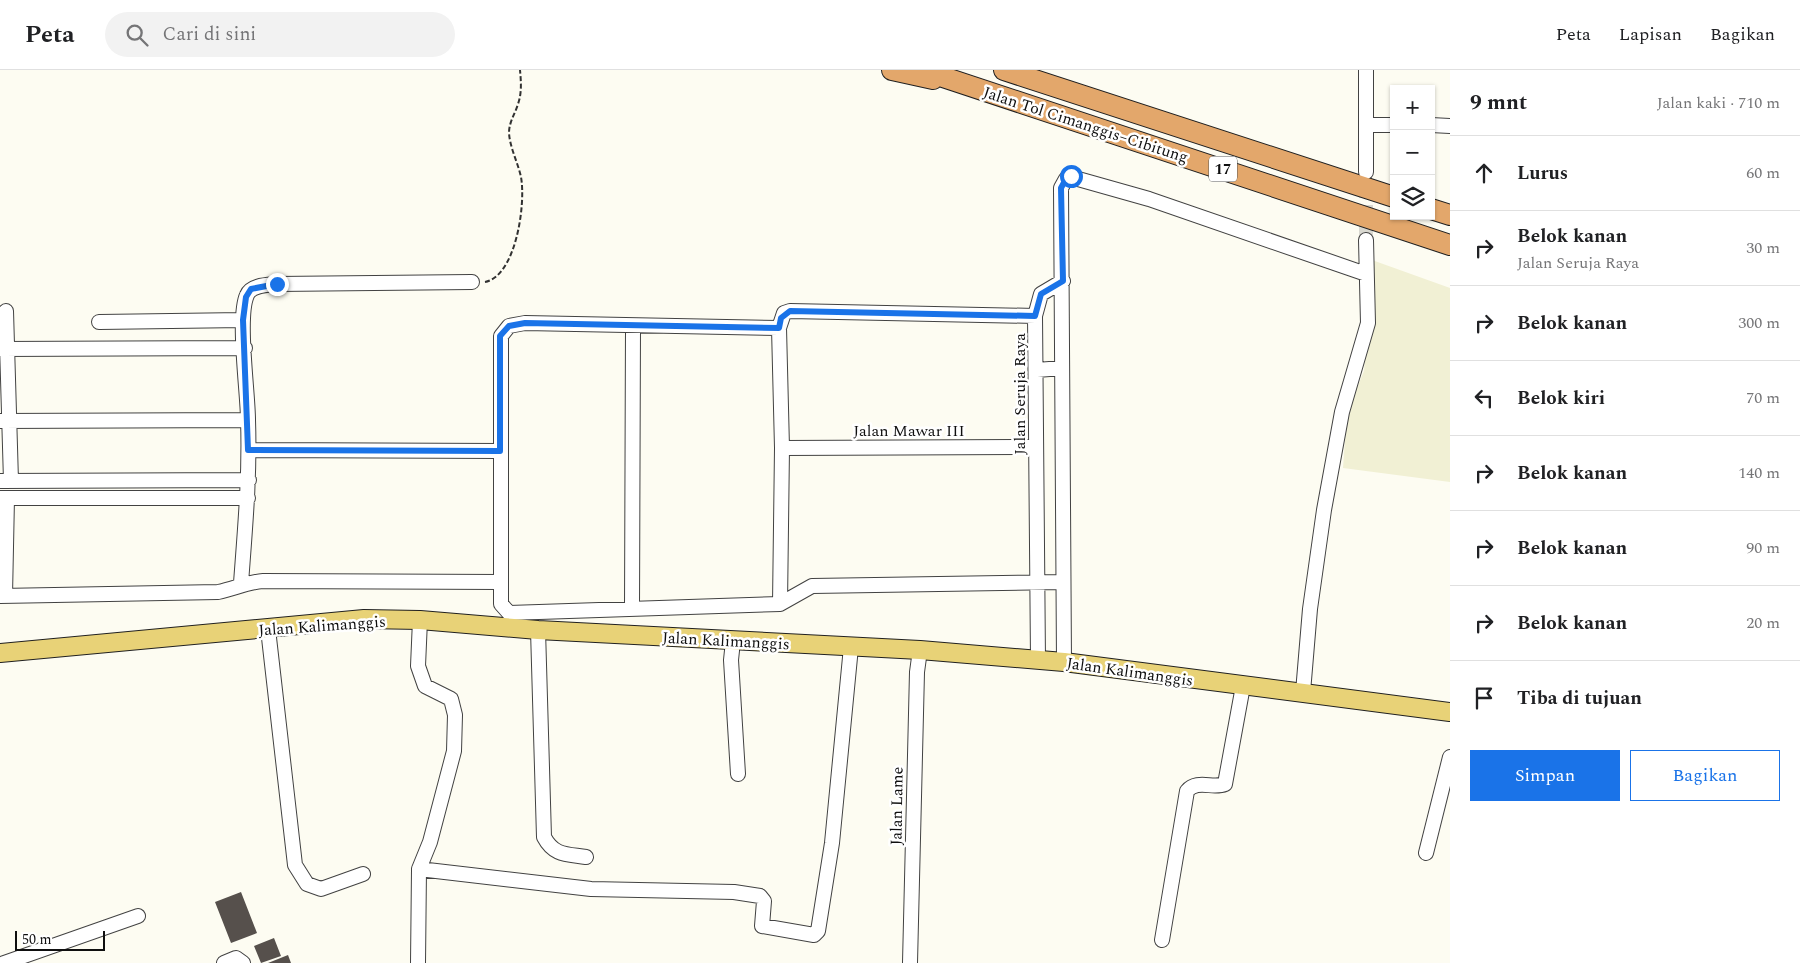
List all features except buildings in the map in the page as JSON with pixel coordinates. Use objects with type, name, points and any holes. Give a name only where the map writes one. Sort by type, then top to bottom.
[{"type":"highway","points":[[892,70],[996,94]]},
{"type":"highway","name":"Jalan Tol Cimanggis–Cibitung","points":[[922,70],[1450,245]]},
{"type":"highway","name":"Jalan Tol Cimanggis–Cibitung","points":[[1005,70],[1390,196]]},
{"type":"highway","points":[[1435,210],[1450,215]]},
{"type":"main road","name":"Jalan Kalimanggis","points":[[0,653],[364,619],[420,620],[538,630],[920,650],[1064,662],[1450,712]]},
{"type":"street","points":[[1366,70],[1366,172]]},
{"type":"street","points":[[1366,125],[1390,125]]},
{"type":"street","points":[[1435,126],[1450,126]]},
{"type":"street","points":[[1064,662],[1061,188],[1066,179],[1071,176],[1149,199],[1366,274]]},
{"type":"street","points":[[1303,692],[1310,609],[1324,510],[1342,412],[1368,323],[1366,240]]},
{"type":"street","name":"Jalan Seruja Raya","points":[[1038,660],[1037,370],[1035,316],[1041,294],[1063,281]]},
{"type":"street","points":[[241,583],[249,480],[243,320],[246,297],[251,289],[277,284],[472,282]]},
{"type":"street","points":[[6,311],[3,350],[5,481],[249,480]]},
{"type":"street","points":[[780,604],[782,448],[779,328],[781,318],[790,311],[1035,316]]},
{"type":"street","points":[[99,322],[243,320]]},
{"type":"street","points":[[779,328],[633,327],[525,323],[509,326],[500,336],[501,604],[509,613],[780,604],[812,586],[1062,582]]},
{"type":"street","points":[[632,609],[633,327]]},
{"type":"street","points":[[3,350],[245,348]]},
{"type":"street","points":[[1037,370],[1062,368]]},
{"type":"street","points":[[4,421],[248,420]]},
{"type":"street","name":"Jalan Mawar III","points":[[782,448],[1036,447]]},
{"type":"street","points":[[248,450],[500,451]]},
{"type":"street","points":[[57,481],[58,498]]},
{"type":"street","points":[[248,498],[4,498],[3,596],[194,594],[234,589],[241,583],[263,580],[501,582]]},
{"type":"street","points":[[418,963],[419,869],[430,842],[454,751],[455,715],[451,699],[425,686],[418,666],[420,620]]},
{"type":"street","points":[[268,629],[295,865],[307,884],[321,889],[364,874]]},
{"type":"street","points":[[538,630],[544,837],[548,846],[556,853],[586,857]]},
{"type":"street","points":[[733,641],[731,660],[738,774]]},
{"type":"street","points":[[419,869],[591,888],[734,892],[760,896],[764,901],[762,926],[814,935],[818,931],[832,843],[851,647]]},
{"type":"street","name":"Jalan Lame","points":[[910,963],[917,672],[920,650]]},
{"type":"street","points":[[1162,940],[1187,790],[1195,784],[1220,786],[1225,784],[1242,686]]},
{"type":"street","points":[[1426,853],[1450,757]]},
{"type":"street","points":[[4,963],[138,916]]},
{"type":"street","points":[[224,963],[236,958],[243,963]]},
{"type":"path","points":[[472,282],[486,281],[499,275],[507,263],[517,234],[521,180],[509,132],[519,102],[520,70]]},
{"type":"green space","points":[[1372,260],[1450,288],[1450,482],[1343,468],[1347,412],[1364,371]]},
{"type":"tunnel","points":[[1366,180],[1366,240]]},
{"type":"route","points":[[277,284],[251,289],[246,297],[243,320],[248,450],[500,451],[500,336],[509,326],[525,323],[633,327],[779,328],[784,313],[790,311],[1035,316],[1041,294],[1063,281],[1061,188],[1066,179],[1071,176]]}]
